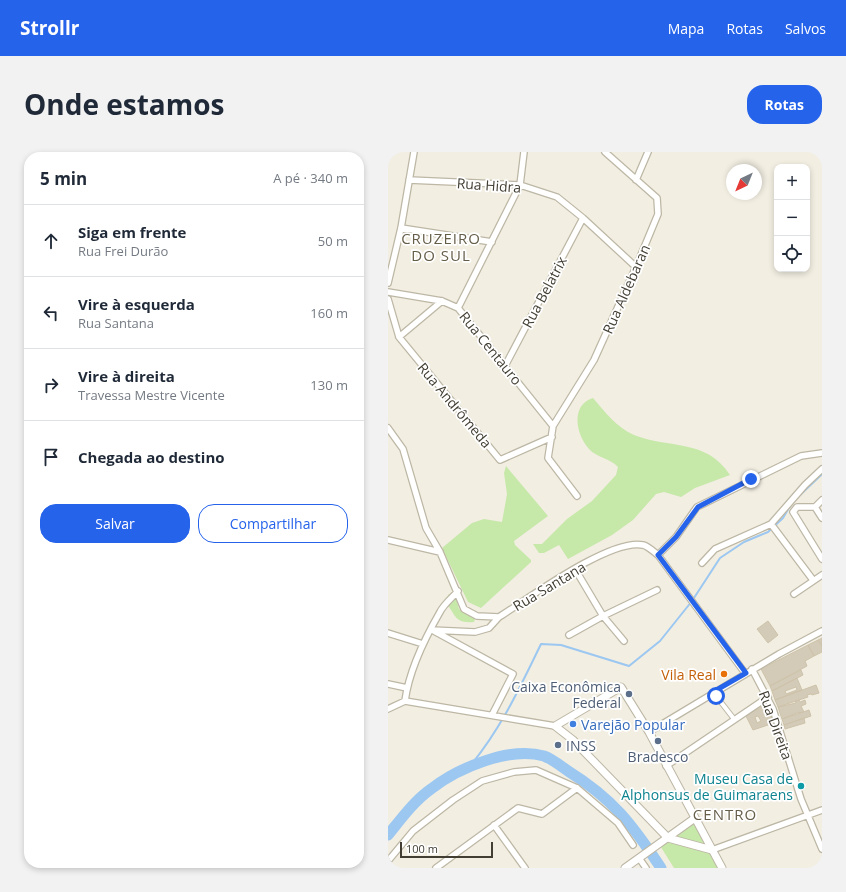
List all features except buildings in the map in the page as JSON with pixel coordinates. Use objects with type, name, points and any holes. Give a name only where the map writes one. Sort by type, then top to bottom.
[{"type":"street","points":[[388,283],[401,228],[414,152]]},
{"type":"street","points":[[458,308],[520,185],[524,152]]},
{"type":"street","name":"Rua Aldebaran","points":[[577,496],[548,458],[553,426],[594,360],[636,268],[658,214],[657,198],[605,152]]},
{"type":"street","points":[[636,180],[648,152]]},
{"type":"street","name":"Rua Hidra","points":[[409,180],[520,185],[557,197],[583,218],[636,268]]},
{"type":"street","name":"Rua Belatrix","points":[[505,366],[583,218]]},
{"type":"street","points":[[401,228],[492,242]]},
{"type":"street","name":"Rua Centauro","points":[[388,292],[442,301],[458,308],[553,426]]},
{"type":"street","name":"Rua Andrômeda","points":[[388,299],[399,337],[500,460],[552,437]]},
{"type":"street","points":[[399,337],[442,301]]},
{"type":"street","points":[[388,428],[403,449],[426,528],[440,552],[458,591],[464,609],[477,616],[499,617]]},
{"type":"street","points":[[658,555],[676,537],[698,507],[801,456],[822,453]]},
{"type":"street","points":[[702,564],[715,549],[771,524],[805,485],[822,469]]},
{"type":"street","points":[[822,500],[815,507],[798,507],[793,512],[822,559]]},
{"type":"street","points":[[815,507],[822,518]]},
{"type":"street","points":[[771,524],[813,580]]},
{"type":"street","points":[[388,540],[440,552]]},
{"type":"street","name":"Rua Santana","points":[[431,630],[475,632],[489,628],[499,617],[575,569],[610,551],[632,544],[644,545],[658,555],[746,673]]},
{"type":"street","points":[[575,569],[603,616],[624,641]]},
{"type":"street","points":[[794,594],[822,575]]},
{"type":"street","points":[[569,635],[603,616],[656,590]]},
{"type":"street","points":[[405,701],[407,688],[423,644],[440,611],[458,591]]},
{"type":"street","points":[[431,630],[513,674],[492,715]]},
{"type":"street","points":[[649,732],[713,692],[822,631]]},
{"type":"street","points":[[388,633],[423,644]]},
{"type":"street","name":"Rua Direita","points":[[752,670],[768,697],[779,725],[808,816],[822,848]]},
{"type":"street","points":[[388,684],[407,688]]},
{"type":"street","points":[[555,726],[620,687],[649,732],[722,868]]},
{"type":"street","points":[[713,692],[734,719]]},
{"type":"street","points":[[666,766],[768,697]]},
{"type":"street","points":[[388,709],[405,701],[555,726],[573,740],[668,838],[712,850],[822,810]]},
{"type":"street","points":[[388,861],[413,831],[453,800],[482,781],[514,772],[536,770],[577,788],[618,823],[633,846]]},
{"type":"street","points":[[436,868],[518,808],[542,814],[577,788]]},
{"type":"street","points":[[624,868],[695,818]]},
{"type":"street","points":[[494,825],[525,868]]},
{"type":"street","points":[[641,857],[646,868]]},
{"type":"green space","points":[[593,398],[611,419],[628,432],[647,439],[686,446],[710,455],[720,463],[730,475],[695,488],[681,497],[664,492],[656,494],[633,520],[612,535],[568,559],[559,545],[544,553],[539,553],[533,544],[542,544],[567,519],[592,501],[616,475],[618,467],[592,452],[584,443],[578,429],[578,414],[581,407]]},
{"type":"green space","points":[[506,466],[548,516],[514,541],[515,545],[531,560],[531,562],[481,608],[468,602],[442,548],[472,523],[484,519],[502,522],[507,494],[504,473]]},
{"type":"green space","points":[[449,594],[455,595],[459,609],[475,619],[474,622],[462,621],[456,617],[444,601]]},
{"type":"green space","points":[[693,820],[720,868],[674,868],[659,844]]},
{"type":"waterway","points":[[800,495],[822,474]]},
{"type":"waterway","points":[[470,766],[501,722],[541,644],[561,645],[629,666],[660,641],[692,601],[720,558],[744,542],[768,532],[783,518],[790,506]]},
{"type":"waterway","points":[[388,835],[408,810],[419,799],[442,781],[485,761],[516,754],[530,754],[544,756],[553,761],[584,781],[610,802],[631,825],[661,868]]},
{"type":"place","name":"Vila Real","points":[[724,674]]},
{"type":"place","name":"Caixa Econômica Federal","points":[[629,694]]},
{"type":"place","name":"Varejão Popular","points":[[573,724]]},
{"type":"place","name":"Bradesco","points":[[658,741]]},
{"type":"place","name":"INSS","points":[[558,745]]},
{"type":"place","name":"Museu Casa de Alphonsus de Guimaraens","points":[[801,786]]},
{"type":"district","name":"CRUZEIRO DO SUL","points":[[441,246]]},
{"type":"district","name":"CENTRO","points":[[725,814]]},
{"type":"route","points":[[716,696],[713,692],[746,673],[658,555],[676,537],[698,507],[751,479]]}]
